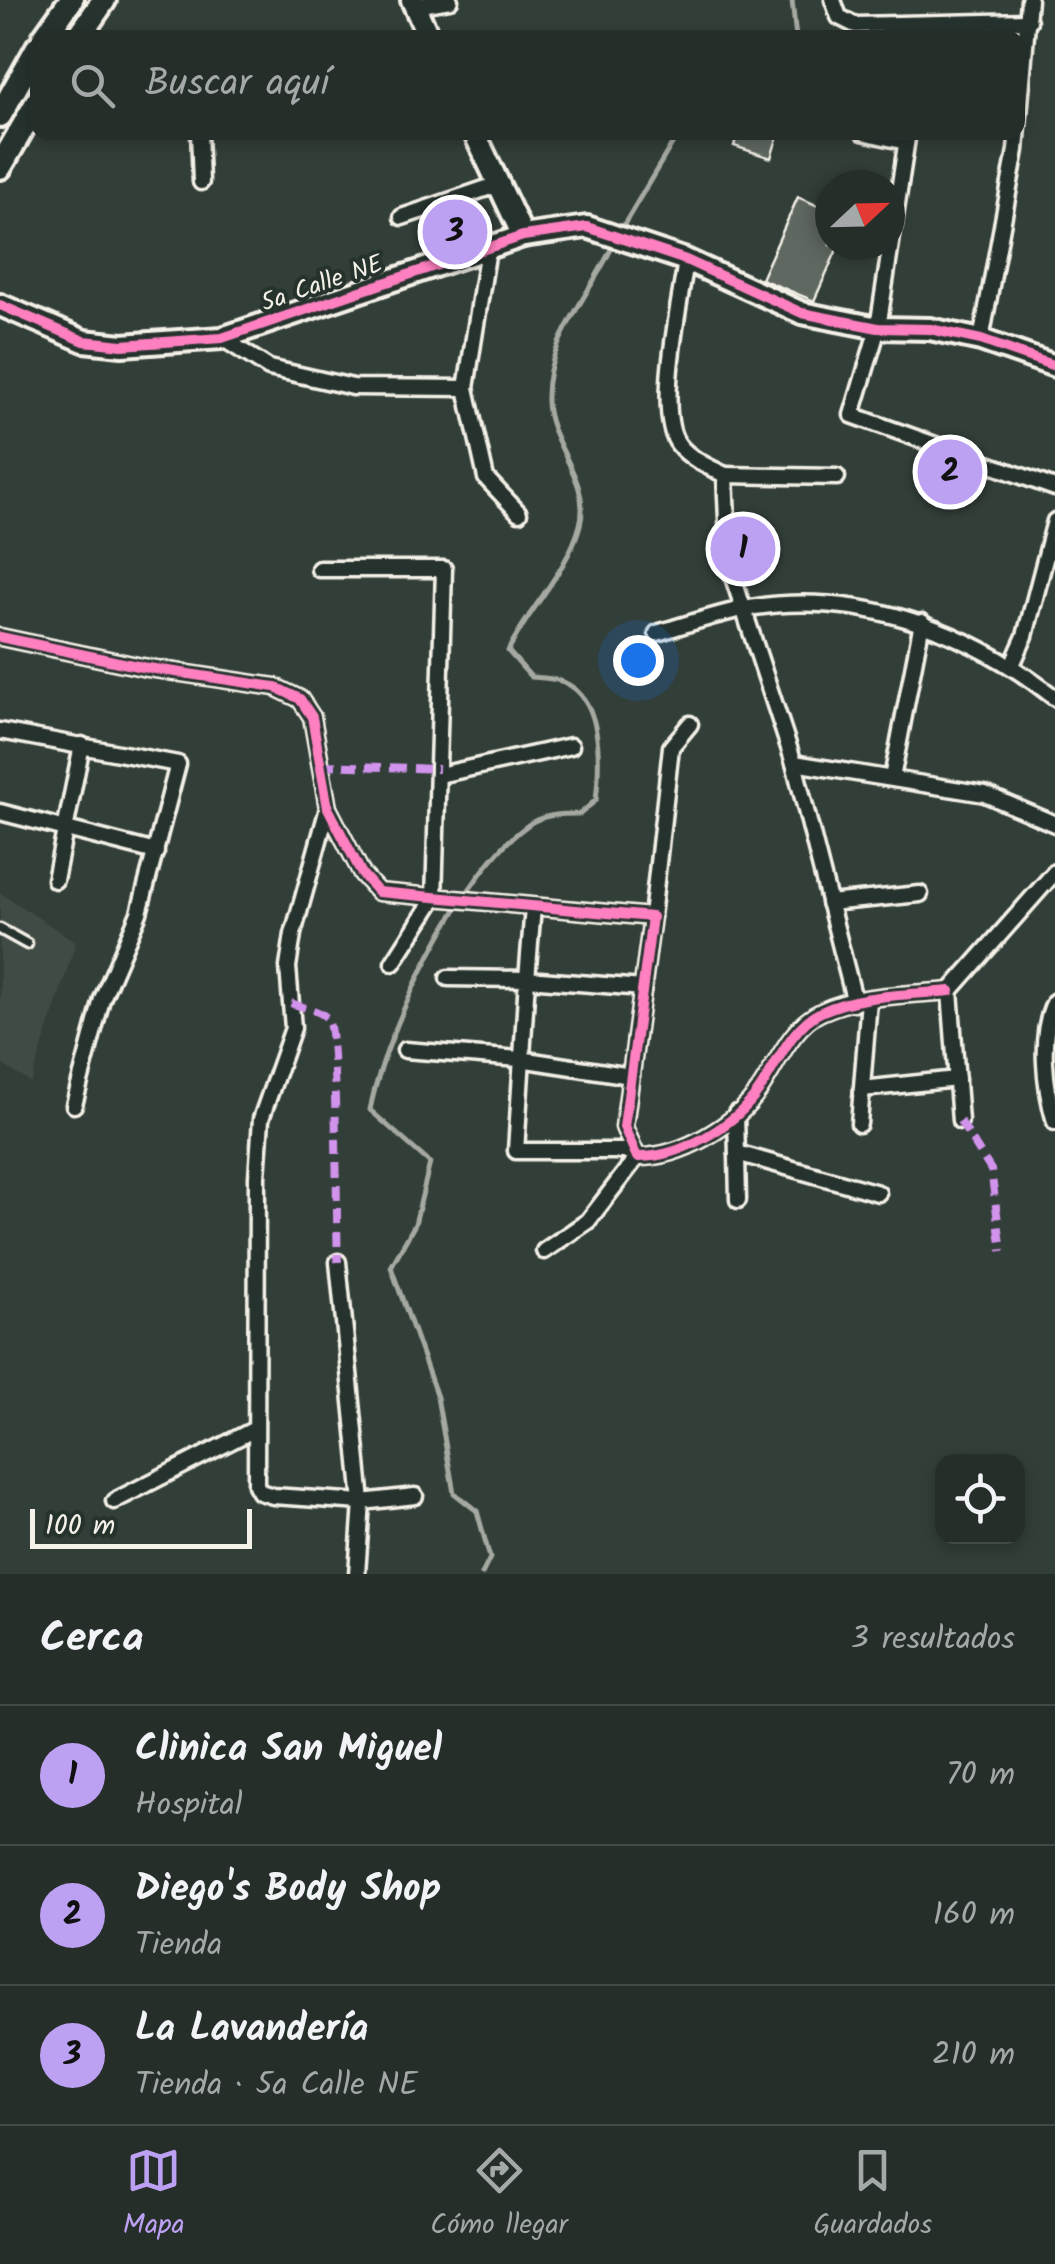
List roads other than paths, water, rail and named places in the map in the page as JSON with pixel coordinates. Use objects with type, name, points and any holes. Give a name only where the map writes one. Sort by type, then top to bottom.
[{"type":"main road","points":[[50,30],[71,0]]},
{"type":"main road","points":[[83,30],[104,0]]},
{"type":"main road","points":[[0,115],[30,62]]},
{"type":"main road","points":[[0,167],[30,114]]},
{"type":"street","points":[[426,30],[413,3],[450,0]]},
{"type":"street","points":[[832,0],[839,17],[855,26],[1029,21]]},
{"type":"street","points":[[1025,61],[1029,0]]},
{"type":"street","points":[[199,140],[201,182]]},
{"type":"street","points":[[478,140],[523,236]]},
{"type":"street","points":[[907,140],[878,328],[852,414],[1055,488]]},
{"type":"street","points":[[982,340],[1017,140]]},
{"type":"street","points":[[402,216],[499,184]]},
{"type":"street","name":"5a Calle NE","points":[[0,305],[84,341],[122,346],[222,338],[523,236],[586,227],[686,260],[802,313],[878,328],[930,329],[982,340],[1055,366]]},
{"type":"street","points":[[488,249],[466,388],[486,478],[519,513]]},
{"type":"street","points":[[686,260],[668,402],[670,426],[678,444],[725,474],[837,477]]},
{"type":"street","points":[[222,338],[269,368],[353,387],[466,388]]},
{"type":"street","points":[[725,474],[729,566],[740,610],[794,764],[830,902],[862,1002],[859,1124]]},
{"type":"street","points":[[1012,665],[1025,636],[1055,521]]},
{"type":"street","points":[[318,569],[444,570],[434,899],[392,963]]},
{"type":"street","points":[[656,633],[740,610],[807,604],[860,606],[922,622],[1012,665],[1055,698]]},
{"type":"street","points":[[892,778],[922,622]]},
{"type":"street","points":[[0,637],[142,667],[275,687],[300,698],[312,717],[328,808],[362,874],[378,892],[652,917]]},
{"type":"street","points":[[635,1154],[624,1127],[671,746],[690,724]]},
{"type":"street","points":[[0,731],[178,764],[138,913],[102,999],[74,1105]]},
{"type":"street","points":[[55,880],[82,745]]},
{"type":"street","points":[[439,775],[572,746]]},
{"type":"street","points":[[794,764],[985,794],[1055,824]]},
{"type":"street","points":[[328,808],[293,934],[288,966],[293,1028],[261,1120],[255,1429],[260,1492],[362,1502],[415,1496]]},
{"type":"street","points":[[0,812],[67,826],[156,852]]},
{"type":"street","points":[[534,907],[516,1150],[662,1158],[720,1128],[757,1094],[792,1038],[820,1012],[862,1002],[950,991],[1055,872]]},
{"type":"street","points":[[830,902],[920,894]]},
{"type":"street","points":[[448,978],[527,979],[642,988]]},
{"type":"street","points":[[950,991],[960,1120]]},
{"type":"street","points":[[1055,1002],[1046,1019],[1046,1056],[1055,1122]]},
{"type":"street","points":[[405,1050],[520,1059],[631,1076]]},
{"type":"street","points":[[862,1089],[957,1079]]},
{"type":"street","points":[[736,1113],[738,1200]]},
{"type":"street","points":[[737,1152],[878,1193]]},
{"type":"street","points":[[544,1251],[588,1221],[635,1154]]},
{"type":"street","points":[[338,1262],[362,1502],[358,1574]]},
{"type":"street","points":[[114,1500],[255,1429]]},
{"type":"lane","points":[[0,929],[27,944]]},
{"type":"waterway","points":[[792,0],[795,30]]},
{"type":"waterway","points":[[619,233],[674,140]]},
{"type":"waterway","points":[[482,1574],[490,1558],[477,1511],[454,1493],[437,1397],[391,1267],[415,1224],[430,1163],[370,1110],[378,1077],[409,998],[477,878],[534,821],[580,814],[596,800],[598,752],[593,717],[586,702],[563,682],[531,677],[508,651],[557,574],[580,525],[580,493],[549,417],[548,379],[561,339],[614,243]]},
{"type":"place","name":"La Lavandería","points":[[455,232]]},
{"type":"place","name":"Diego's Body Shop","points":[[950,472]]},
{"type":"place","name":"Clinica San Miguel","points":[[743,549]]}]
